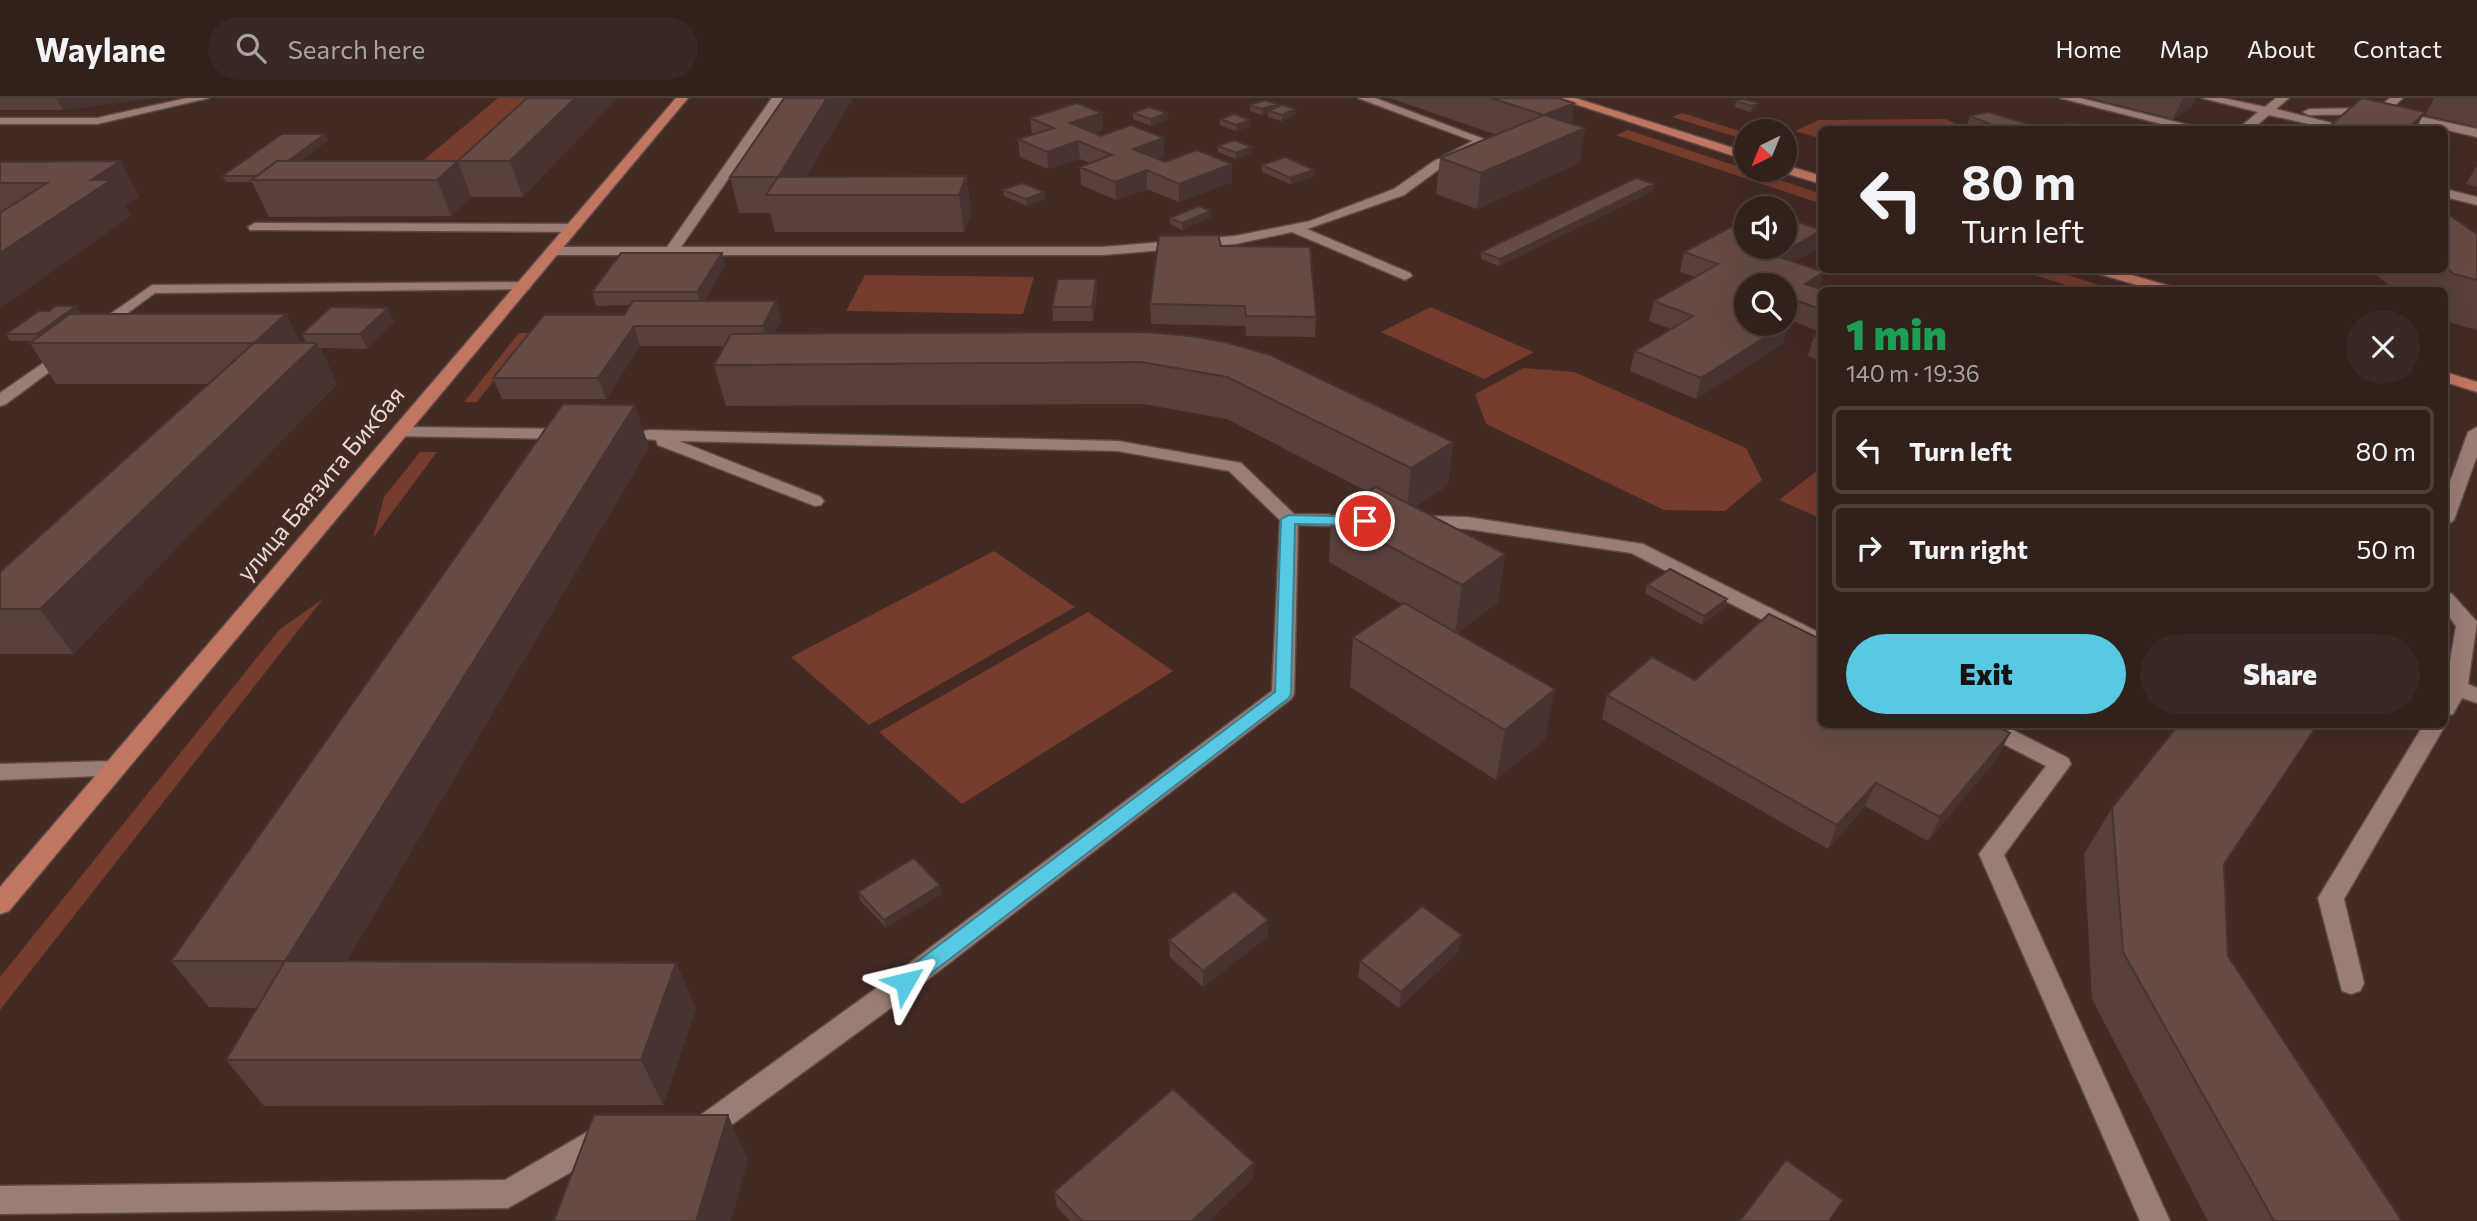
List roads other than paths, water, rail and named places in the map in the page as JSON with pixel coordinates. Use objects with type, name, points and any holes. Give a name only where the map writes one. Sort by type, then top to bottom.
[{"type":"main road","name":"улица Баязита Бикбая","points":[[0,904],[682,98]]},
{"type":"main road","points":[[1563,98],[1734,152]]},
{"type":"main road","points":[[1797,173],[1818,179]]},
{"type":"main road","points":[[2111,273],[2158,287]]},
{"type":"main road","points":[[2448,378],[2477,387]]},
{"type":"street","points":[[0,121],[97,121],[203,98]]},
{"type":"street","points":[[670,252],[778,98]]},
{"type":"street","points":[[553,251],[1103,251],[1235,240],[1313,224],[1399,192],[1438,164],[1483,141],[1364,98]]},
{"type":"street","points":[[2066,98],[2185,126]]},
{"type":"street","points":[[2208,98],[2333,126]]},
{"type":"street","points":[[2247,126],[2283,98]]},
{"type":"street","points":[[2381,111],[2397,98]]},
{"type":"street","points":[[2265,112],[2381,111],[2446,126]]},
{"type":"street","points":[[2448,126],[2477,133]]},
{"type":"street","points":[[2448,194],[2477,201]]},
{"type":"street","points":[[256,227],[573,228]]},
{"type":"street","points":[[1293,228],[1405,276]]},
{"type":"street","points":[[0,401],[152,289],[524,286]]},
{"type":"street","points":[[400,432],[583,434]]},
{"type":"street","points":[[2448,512],[2477,432]]},
{"type":"street","points":[[815,501],[643,435],[1118,446],[1235,467],[1289,519],[1371,521]]},
{"type":"street","points":[[677,1133],[704,1131],[1283,694],[1289,519]]},
{"type":"street","points":[[1398,522],[1467,523],[1636,548],[1818,641]]},
{"type":"street","points":[[2448,601],[2472,627],[2467,692],[2448,707]]},
{"type":"street","points":[[1990,728],[2060,764],[1991,854],[2155,1221]]},
{"type":"street","points":[[2351,983],[2331,898],[2433,728]]},
{"type":"street","points":[[0,772],[114,769]]},
{"type":"street","points":[[0,1200],[508,1194],[597,1142],[623,1139]]}]
